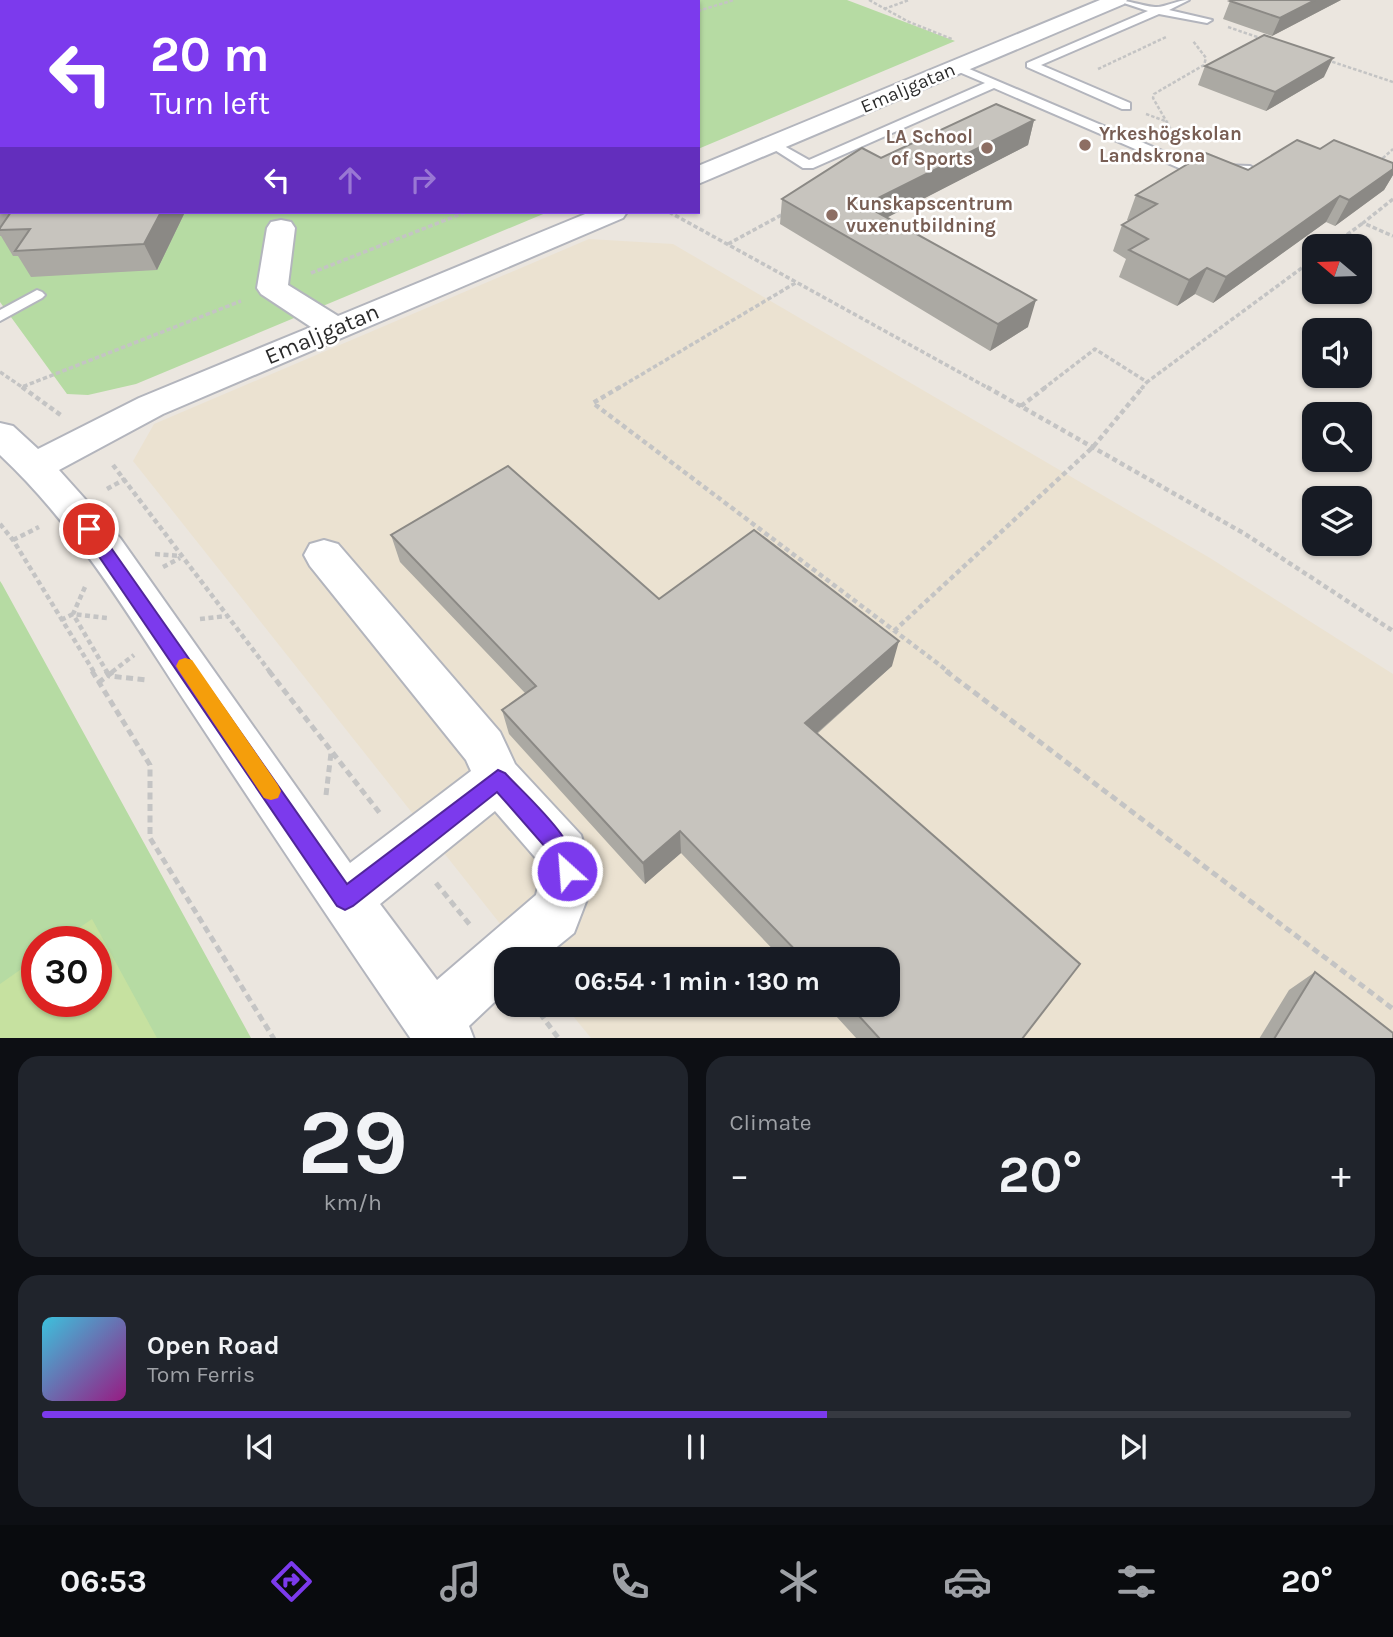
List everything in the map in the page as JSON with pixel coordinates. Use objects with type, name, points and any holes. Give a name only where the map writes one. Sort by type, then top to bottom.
[{"type":"street","name":"Emaljgatan","points":[[700,175],[1118,0]]},
{"type":"street","name":"Emaljgatan","points":[[35,467],[151,407],[608,214]]},
{"type":"street","points":[[281,228],[272,288],[335,328]]},
{"type":"street","points":[[0,436],[35,467],[106,549],[345,899],[440,1030],[499,960],[555,914],[564,894],[567,871],[563,852],[498,779],[484,747],[324,555]]},
{"type":"street","points":[[345,899],[498,779]]},
{"type":"lane","points":[[1118,0],[1207,20]]},
{"type":"lane","points":[[1126,106],[1031,65],[1184,0]]},
{"type":"lane","points":[[956,68],[1191,167],[1250,170]]},
{"type":"lane","points":[[773,145],[808,166],[993,84]]},
{"type":"lane","points":[[0,316],[37,295]]},
{"type":"path","points":[[700,11],[734,0]]},
{"type":"path","points":[[869,0],[883,9],[989,54]]},
{"type":"path","points":[[883,9],[909,0]]},
{"type":"path","points":[[1097,69],[1207,20],[1269,41]]},
{"type":"path","points":[[1177,32],[1191,39],[1206,62],[1154,94],[1153,98],[1191,167]]},
{"type":"path","points":[[1319,57],[1393,82]]},
{"type":"path","points":[[1388,167],[1383,158],[1393,149]]},
{"type":"path","points":[[1348,234],[1393,199]]},
{"type":"path","points":[[728,245],[786,212]]},
{"type":"path","points":[[22,387],[461,214]]},
{"type":"path","points":[[673,214],[1021,406],[1245,534],[1393,631]]},
{"type":"path","points":[[1363,223],[1393,236]]},
{"type":"path","points":[[894,631],[1093,447],[1147,382],[1302,268]]},
{"type":"path","points":[[797,282],[593,403],[1393,1009]]},
{"type":"path","points":[[1021,406],[1095,349],[1147,382]]},
{"type":"path","points":[[0,372],[68,421]]},
{"type":"path","points":[[107,489],[125,479]]},
{"type":"path","points":[[130,485],[331,753]]},
{"type":"path","points":[[0,524],[13,540],[150,765],[150,838],[274,1038]]},
{"type":"path","points":[[13,540],[39,527]]},
{"type":"path","points":[[73,614],[86,583]]},
{"type":"path","points":[[61,620],[73,614],[110,618]]},
{"type":"path","points":[[73,614],[109,676]]},
{"type":"path","points":[[98,683],[134,655],[128,646]]},
{"type":"path","points":[[109,676],[152,681]]},
{"type":"path","points":[[543,1017],[559,1038]]},
{"type":"shaded area","points":[[589,239],[673,244],[1210,558],[1393,674],[1393,1038],[591,1038],[574,1017],[900,1017],[900,947],[518,947],[133,461],[154,424]]},
{"type":"green space","points":[[700,0],[847,0],[955,41],[700,148]]},
{"type":"green space","points":[[0,214],[543,214],[136,384],[88,395],[67,394],[0,302]]},
{"type":"green space","points":[[0,581],[251,1038],[0,1038]]},
{"type":"green space","points":[[92,919],[96,926],[82,926]]},
{"type":"green space","points":[[112,956],[157,1038],[0,1038],[0,984],[21,969],[21,1017],[112,1017]]},
{"type":"building","points":[[1315,0],[1280,18],[1230,1]]},
{"type":"building","points":[[1264,35],[1333,58],[1275,92],[1205,66]]},
{"type":"building","points":[[996,104],[1034,120],[864,205],[1036,300],[998,324],[782,199],[862,148],[881,158]]},
{"type":"building","points":[[1297,140],[1320,149],[1334,140],[1393,163],[1393,169],[1349,200],[1340,196],[1226,277],[1207,268],[1189,280],[1129,250],[1148,239],[1122,225],[1157,204],[1136,195],[1206,153],[1248,170]]},
{"type":"building","points":[[10,214],[160,214],[144,244],[15,251],[30,229],[0,228]]},
{"type":"building","points":[[508,466],[659,599],[754,530],[899,641],[805,723],[1080,964],[1023,1038],[879,1038],[860,1017],[900,1017],[900,947],[792,947],[680,831],[643,863],[502,710],[536,686],[391,535]]},
{"type":"building","points":[[1315,972],[1393,1033],[1393,1038],[1275,1038]]},
{"type":"slow traffic","points":[[185,666],[271,791]]},
{"type":"place","name":"Yrkeshögskolan Landskrona","points":[[1085,145]]},
{"type":"place","name":"LA School of Sports","points":[[987,148]]},
{"type":"place","name":"Kunskapscentrum vuxenutbildning","points":[[832,215]]},
{"type":"route","points":[[89,529],[106,549],[345,899],[498,779],[563,852],[567,871]]}]
